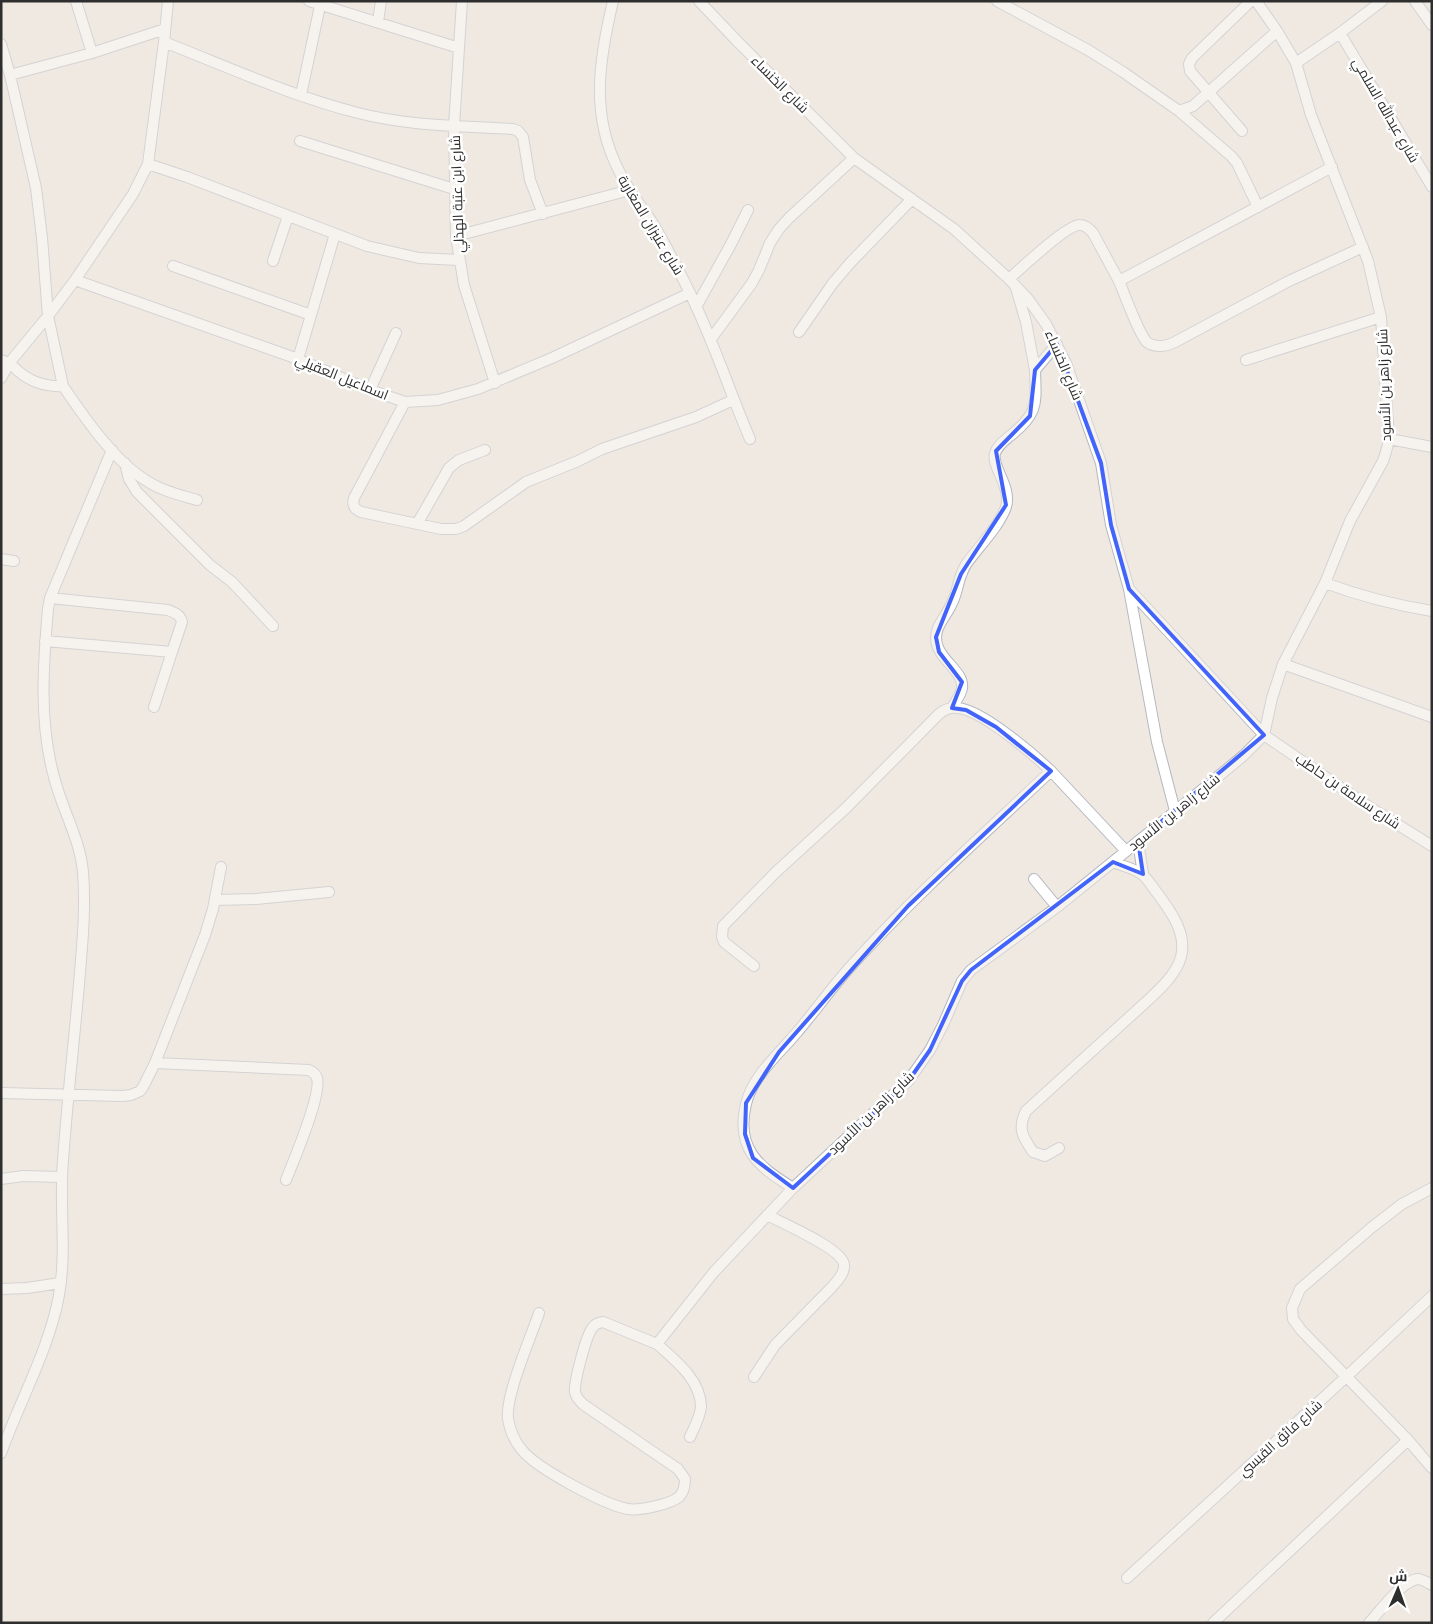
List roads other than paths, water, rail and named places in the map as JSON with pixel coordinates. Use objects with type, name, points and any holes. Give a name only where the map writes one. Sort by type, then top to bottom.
[{"type":"street","points":[[76,1],[92,54]]},
{"type":"street","points":[[1,378],[6,361],[48,316],[75,280],[133,194],[148,164],[168,1]]},
{"type":"street","points":[[309,1],[321,3],[417,36],[459,48]]},
{"type":"street","points":[[378,22],[381,1]]},
{"type":"street","name":"شارع ابن عتبة الهذلي","points":[[462,1],[454,126],[456,236],[464,285],[495,382]]},
{"type":"street","name":"شارع عنيزان المغاربة","points":[[613,1],[600,63],[601,116],[606,141],[612,157],[630,190],[650,220],[690,293],[711,339],[733,400],[750,439]]},
{"type":"street","name":"شارع الخنساء","points":[[699,1],[744,49],[854,158],[954,229],[1012,282],[1038,312],[1058,344],[1101,463],[1111,525],[1129,589],[1157,742],[1174,811]]},
{"type":"street","points":[[997,1],[1088,50],[1180,111],[1237,163],[1258,207]]},
{"type":"street","points":[[1242,131],[1190,71],[1190,62],[1251,1]]},
{"type":"street","name":"شارع زاهر بن الأسود","points":[[657,1344],[714,1272],[767,1215],[793,1188],[909,1080],[930,1050],[966,975],[1057,907],[1113,862],[1243,756],[1264,735],[1272,698],[1283,664],[1325,584],[1350,521],[1383,461],[1389,439],[1381,317],[1363,247],[1305,99],[1296,63],[1256,1]]},
{"type":"street","points":[[1296,63],[1382,1]]},
{"type":"street","points":[[1415,1],[1432,25]]},
{"type":"street","points":[[301,95],[321,3]]},
{"type":"street","points":[[10,75],[92,54],[165,29]]},
{"type":"street","points":[[1180,111],[1193,106],[1277,31]]},
{"type":"street","name":"شارع عبدالله السلمي","points":[[1340,33],[1432,187]]},
{"type":"street","points":[[164,42],[301,95],[351,111],[378,117],[454,126],[513,129],[522,137],[530,180],[543,214]]},
{"type":"street","points":[[1,44],[36,188],[48,316],[63,386],[80,412],[112,450],[140,477],[158,487],[197,500]]},
{"type":"street","points":[[300,141],[454,189]]},
{"type":"street","points":[[711,339],[752,283],[778,229],[854,158]]},
{"type":"street","points":[[148,164],[187,177],[367,246],[418,258],[459,260]]},
{"type":"street","points":[[1119,281],[1332,167]]},
{"type":"street","points":[[456,236],[630,190]]},
{"type":"street","points":[[799,332],[851,262],[912,199]]},
{"type":"street","points":[[696,307],[748,210]]},
{"type":"street","points":[[273,262],[288,216]]},
{"type":"street","points":[[952,708],[960,693],[962,682],[939,652],[936,634],[953,600],[961,574],[997,523],[1006,505],[1006,486],[994,458],[996,450],[1000,444],[1026,423],[1034,401],[1035,370],[1026,322],[1012,282],[1066,231],[1077,225],[1087,227],[1093,233],[1119,281],[1144,339],[1154,345],[1164,346],[1175,342],[1287,282],[1363,247]]},
{"type":"street","points":[[298,359],[335,234]]},
{"type":"street","points":[[173,266],[311,315]]},
{"type":"street","name":"اسماعيل العقيلي","points":[[75,280],[298,359],[370,390],[406,402],[449,398],[495,382],[552,358],[690,293]]},
{"type":"street","points":[[1246,360],[1381,317]]},
{"type":"street","points":[[370,390],[396,333]]},
{"type":"street","points":[[1035,370],[1058,344]]},
{"type":"street","points":[[6,361],[37,383],[63,386]]},
{"type":"street","points":[[406,402],[353,502],[355,509],[361,512],[441,529],[456,529],[533,479],[602,449],[696,418],[733,400]]},
{"type":"street","points":[[1389,439],[1432,447]]},
{"type":"street","points":[[1,1453],[54,1316],[60,1283],[62,1250],[61,1177],[82,956],[83,873],[76,840],[54,778],[45,736],[43,714],[45,640],[48,610],[50,598],[112,450]]},
{"type":"street","points":[[417,524],[449,468],[465,457],[485,450]]},
{"type":"street","points":[[124,463],[129,479],[137,492],[210,565],[232,582],[273,626]]},
{"type":"street","points":[[1,559],[14,561]]},
{"type":"street","points":[[1325,584],[1367,598],[1432,611]]},
{"type":"street","name":"شارع سلامة بن حاطب","points":[[1129,589],[1264,735],[1432,846]]},
{"type":"street","points":[[50,598],[143,607],[173,612],[181,617],[182,622],[154,707]]},
{"type":"street","points":[[45,640],[172,652]]},
{"type":"street","points":[[1283,664],[1432,717]]},
{"type":"street","points":[[754,966],[724,942],[722,937],[723,926],[776,872],[846,808],[939,714],[952,708],[966,710],[996,727],[1030,752],[1051,771],[1126,851]]},
{"type":"street","points":[[793,1188],[772,1175],[754,1158],[748,1146],[744,1117],[746,1103],[759,1078],[851,967],[908,906],[1051,771]]},
{"type":"street","points":[[1059,1148],[1045,1156],[1033,1152],[1021,1130],[1022,1118],[1026,1111],[1164,984],[1177,966],[1180,957],[1182,939],[1179,929],[1168,908],[1143,874],[1138,841]]},
{"type":"street","points":[[1113,862],[1143,874]]},
{"type":"street","points":[[1,1093],[122,1096],[136,1093],[143,1087],[155,1063],[198,952],[215,900],[221,867]]},
{"type":"street","points":[[1034,879],[1057,907]]},
{"type":"street","points":[[215,900],[256,899],[329,892]]},
{"type":"street","points":[[155,1063],[309,1070],[314,1073],[317,1076],[318,1082],[314,1102],[286,1180]]},
{"type":"street","points":[[1,1179],[23,1176],[61,1177]]},
{"type":"street","points":[[1432,1188],[1402,1204],[1300,1289],[1292,1308],[1293,1319],[1301,1330],[1408,1440],[1432,1468]]},
{"type":"street","points":[[754,1377],[772,1349],[832,1287],[840,1278],[844,1268],[844,1262],[835,1251],[767,1215]]},
{"type":"street","points":[[1,1289],[27,1288],[60,1283]]},
{"type":"street","name":"شارع فائق القيسي","points":[[1127,1578],[1432,1296]]},
{"type":"street","points":[[539,1313],[510,1398],[508,1417],[515,1440],[531,1460],[572,1485],[628,1509],[653,1506],[678,1498],[682,1493],[685,1479],[678,1469],[580,1400],[575,1394],[575,1382],[588,1337],[591,1329],[598,1323],[609,1323],[657,1344],[678,1362],[697,1391],[701,1409],[690,1437]]},
{"type":"street","points":[[1212,1623],[1408,1440]]},
{"type":"street","points":[[1369,1623],[1410,1582],[1421,1579],[1432,1585]]}]
